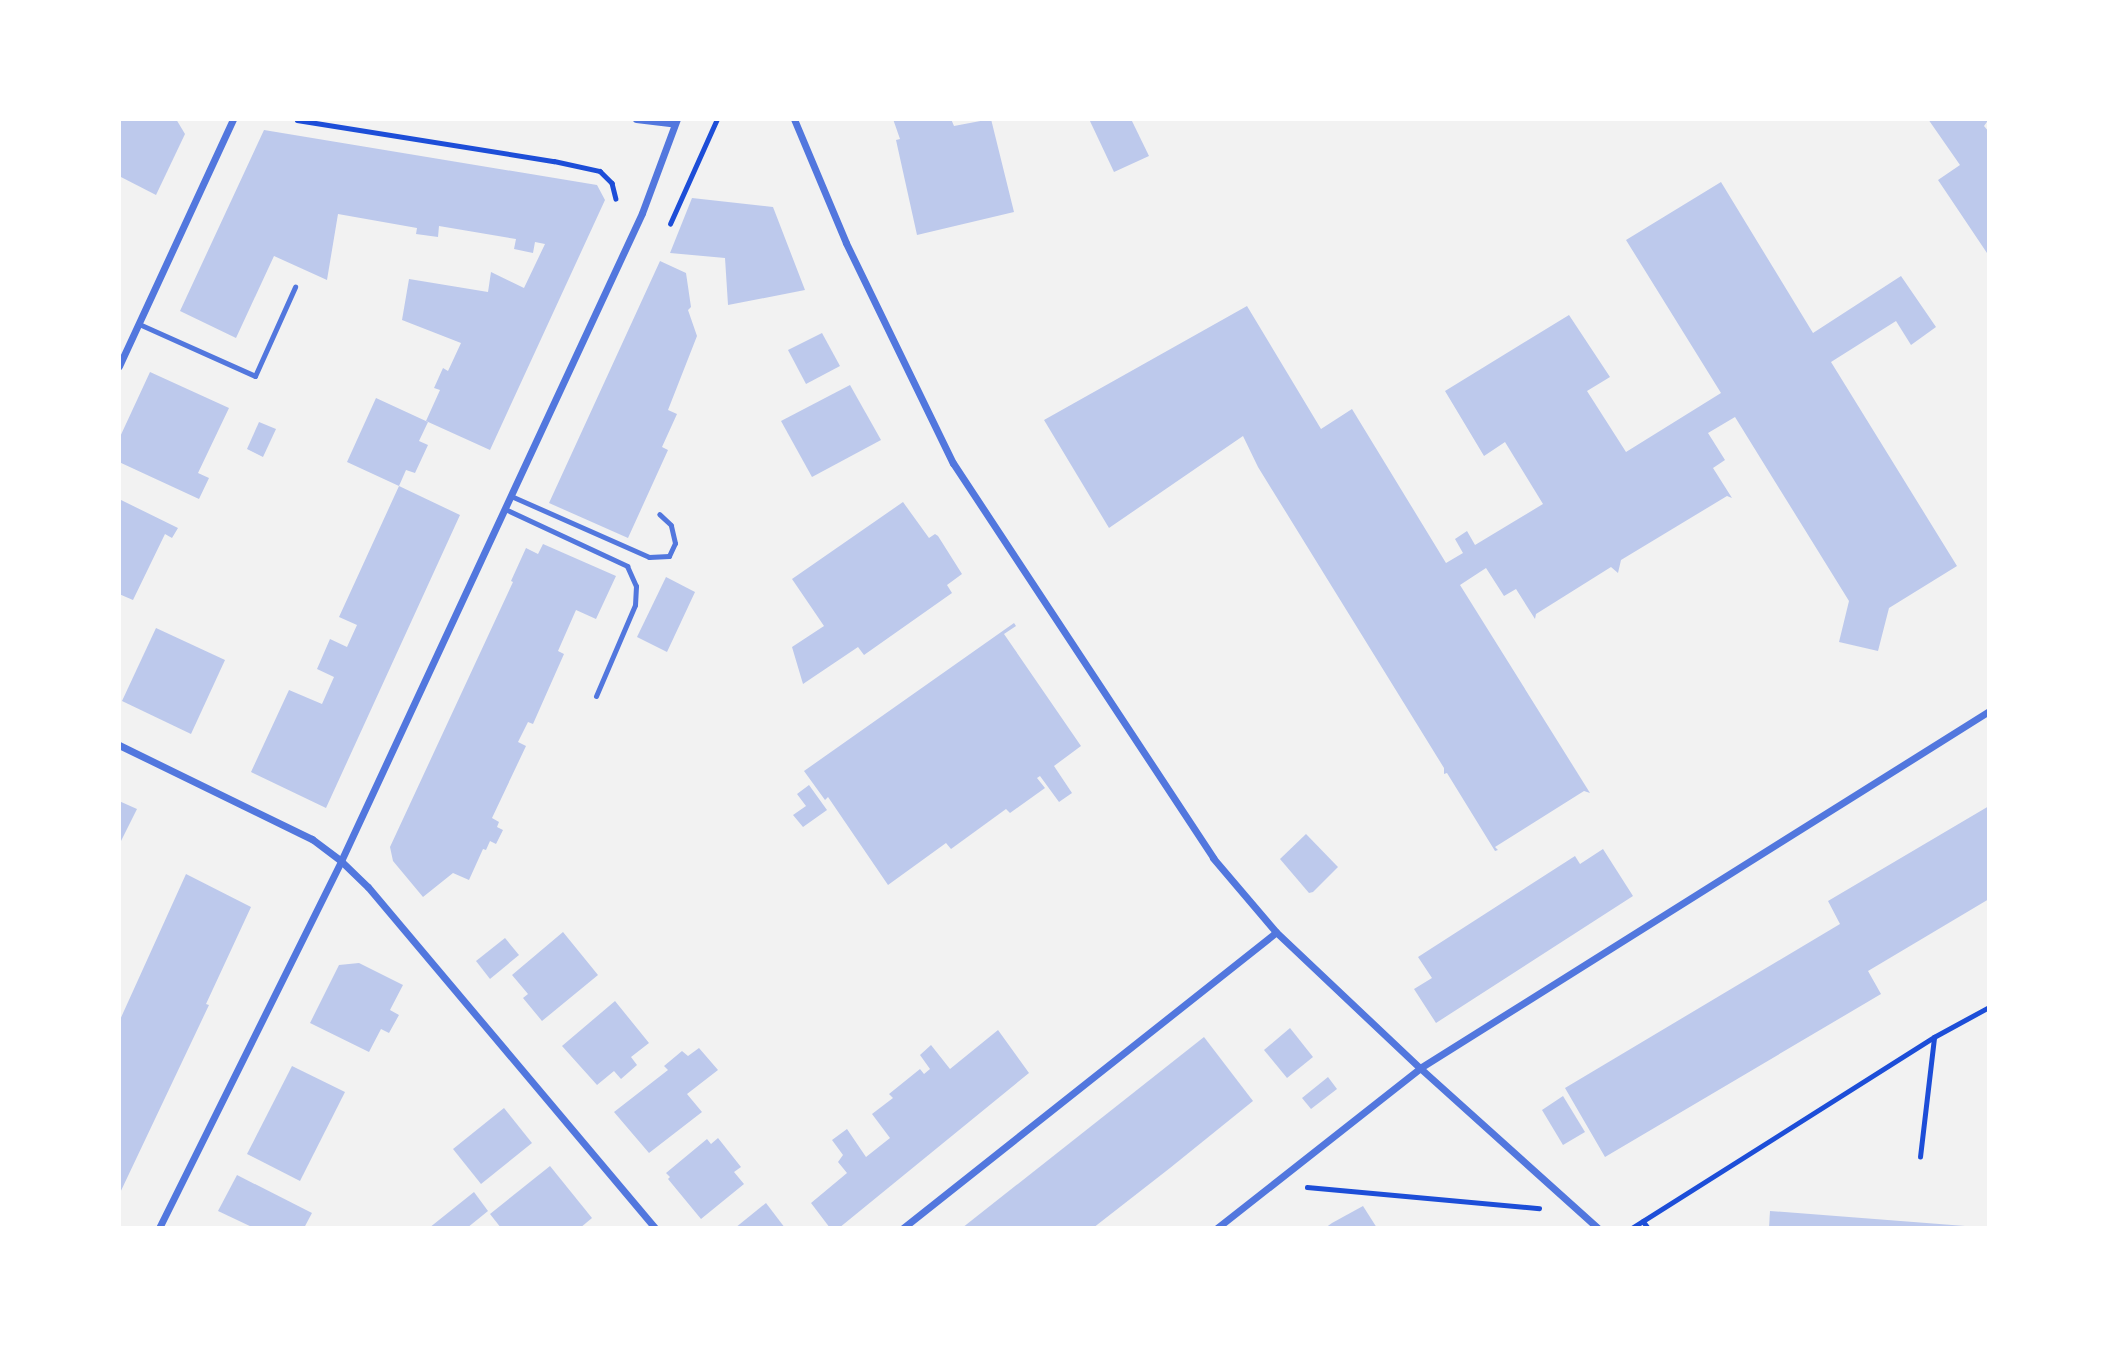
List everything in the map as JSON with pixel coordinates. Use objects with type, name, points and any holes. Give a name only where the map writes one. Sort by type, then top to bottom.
[{"type":"street","points":[[119,366],[233,119]]},
{"type":"street","points":[[159,1228],[341,861],[642,213],[675,122],[636,119]]},
{"type":"street","points":[[794,119],[846,243],[953,463],[1213,858],[1276,932],[1420,1068],[1598,1228]]},
{"type":"street","points":[[1217,1228],[1420,1068],[1989,712]]},
{"type":"street","points":[[119,745],[312,839],[341,861],[368,887],[655,1228]]},
{"type":"street","points":[[904,1228],[1276,932]]},
{"type":"lane","points":[[139,324],[255,376],[295,287]]},
{"type":"lane","points":[[511,496],[649,556],[669,556],[675,543],[671,525],[659,514]]},
{"type":"lane","points":[[505,509],[627,566],[636,586],[635,605],[596,696]]},
{"type":"path","points":[[670,224],[717,119]]},
{"type":"path","points":[[297,120],[600,171],[612,183],[616,198]]},
{"type":"path","points":[[1632,1228],[1934,1037],[1989,1007]]},
{"type":"path","points":[[1920,1157],[1934,1037]]},
{"type":"path","points":[[1273,1184],[1544,1208]]},
{"type":"path","points":[[1643,1221],[1648,1228]]},
{"type":"building","points":[[119,119],[176,119],[185,134],[156,195],[119,176]]},
{"type":"building","points":[[893,119],[951,119],[954,126],[991,119],[1014,212],[917,235],[896,140],[900,139]]},
{"type":"building","points":[[1089,119],[1131,119],[1149,156],[1114,172]]},
{"type":"building","points":[[1928,119],[1989,119],[1984,126],[1989,132],[1989,256],[1938,180],[1960,165]]},
{"type":"building","points":[[264,130],[597,185],[605,200],[490,450],[426,421],[440,390],[434,388],[443,368],[448,371],[461,343],[402,320],[409,279],[488,292],[491,272],[524,288],[545,244],[535,242],[533,253],[514,249],[516,239],[439,226],[438,237],[416,234],[417,228],[338,214],[327,280],[274,256],[236,338],[180,311]]},
{"type":"building","points":[[1721,182],[1813,333],[1901,276],[1936,327],[1911,345],[1896,321],[1831,362],[1957,566],[1889,608],[1878,651],[1839,642],[1849,601],[1735,417],[1708,433],[1725,460],[1713,468],[1732,498],[1727,496],[1621,560],[1618,573],[1611,567],[1536,614],[1535,619],[1516,589],[1504,596],[1486,568],[1460,585],[1590,793],[1584,791],[1495,847],[1498,850],[1495,851],[1447,773],[1444,774],[1444,768],[1258,467],[1243,436],[1109,528],[1044,420],[1247,306],[1321,429],[1352,409],[1446,563],[1463,553],[1455,539],[1467,531],[1475,545],[1543,504],[1505,442],[1484,456],[1445,391],[1569,315],[1610,377],[1587,391],[1626,452],[1721,393],[1626,240]]},
{"type":"building","points":[[692,198],[773,207],[805,290],[728,305],[725,258],[670,253]]},
{"type":"building","points":[[660,261],[686,273],[691,307],[688,310],[697,336],[668,410],[677,414],[662,447],[668,450],[628,538],[549,503]]},
{"type":"building","points":[[822,333],[840,366],[806,384],[788,350]]},
{"type":"building","points":[[150,372],[229,408],[198,473],[209,478],[199,499],[119,462],[119,439]]},
{"type":"building","points":[[850,385],[881,440],[812,477],[781,421]]},
{"type":"building","points":[[376,398],[428,422],[419,441],[428,445],[415,473],[406,470],[399,486],[347,462]]},
{"type":"building","points":[[259,422],[276,429],[263,457],[247,449]]},
{"type":"building","points":[[399,486],[460,515],[326,808],[251,772],[289,690],[322,704],[334,677],[317,669],[330,639],[347,647],[357,625],[339,617]]},
{"type":"building","points":[[119,499],[178,528],[172,538],[165,534],[133,600],[119,594]]},
{"type":"building","points":[[903,502],[929,538],[935,534],[938,536],[962,574],[947,585],[952,593],[864,655],[858,647],[803,684],[792,647],[824,626],[792,579]]},
{"type":"building","points":[[543,544],[616,576],[596,619],[576,610],[558,651],[564,654],[533,724],[528,722],[518,742],[526,746],[492,818],[499,822],[497,827],[503,830],[496,844],[490,841],[486,850],[483,849],[469,880],[453,873],[423,897],[393,861],[390,847],[513,582],[511,581],[526,548],[538,554]]},
{"type":"building","points":[[666,577],[695,592],[667,652],[637,637]]},
{"type":"building","points":[[1014,623],[1016,626],[1004,634],[1081,746],[1054,766],[1072,793],[1059,802],[1040,776],[1037,778],[1045,788],[1010,813],[1006,809],[951,849],[946,843],[888,885],[828,797],[825,800],[804,771]]},
{"type":"building","points":[[156,628],[225,660],[191,734],[122,701]]},
{"type":"building","points":[[809,785],[827,810],[803,827],[793,815],[806,806],[797,794]]},
{"type":"building","points":[[119,801],[137,809],[119,845]]},
{"type":"building","points":[[1989,806],[1989,899],[1868,971],[1881,994],[1605,1157],[1565,1088],[1840,924],[1828,901]]},
{"type":"building","points":[[1306,834],[1338,867],[1309,893],[1280,859]]},
{"type":"building","points":[[1603,849],[1633,896],[1436,1023],[1414,989],[1432,978],[1418,957],[1575,856],[1580,864]]},
{"type":"building","points":[[186,874],[251,907],[206,1004],[209,1005],[119,1195],[119,1022]]},
{"type":"building","points":[[563,932],[598,975],[542,1021],[523,998],[528,994],[512,975]]},
{"type":"building","points":[[505,938],[519,955],[490,979],[476,961]]},
{"type":"building","points":[[359,963],[403,985],[390,1010],[399,1015],[389,1033],[381,1029],[369,1052],[310,1023],[339,965]]},
{"type":"building","points":[[615,1001],[649,1043],[631,1057],[637,1065],[621,1079],[614,1071],[597,1085],[562,1046]]},
{"type":"building","points":[[1290,1028],[1313,1057],[1287,1078],[1264,1050]]},
{"type":"building","points":[[998,1030],[1029,1073],[839,1228],[830,1228],[811,1203],[847,1173],[838,1162],[843,1155],[832,1140],[847,1129],[866,1157],[890,1138],[872,1114],[893,1098],[889,1094],[920,1069],[924,1074],[930,1069],[920,1055],[931,1045],[950,1069]]},
{"type":"building","points":[[1204,1037],[1253,1101],[1170,1168],[1093,1228],[962,1228]]},
{"type":"building","points":[[699,1048],[718,1070],[687,1094],[702,1112],[649,1153],[614,1112],[668,1070],[664,1066],[682,1051],[688,1056]]},
{"type":"building","points":[[292,1066],[345,1092],[300,1181],[247,1154]]},
{"type":"building","points":[[1328,1077],[1337,1089],[1311,1109],[1302,1098]]},
{"type":"building","points":[[1563,1096],[1585,1132],[1563,1145],[1542,1110]]},
{"type":"building","points":[[504,1108],[532,1143],[481,1184],[453,1149]]},
{"type":"building","points":[[718,1138],[741,1167],[734,1172],[744,1184],[701,1219],[666,1173],[707,1139],[711,1144]]},
{"type":"building","points":[[550,1166],[592,1218],[580,1228],[501,1228],[490,1214]]},
{"type":"building","points":[[237,1175],[312,1213],[304,1228],[254,1228],[218,1211]]},
{"type":"building","points":[[474,1192],[488,1211],[467,1228],[429,1228]]},
{"type":"building","points":[[766,1203],[785,1228],[735,1228]]},
{"type":"building","points":[[1363,1206],[1377,1228],[1325,1228],[1332,1223]]},
{"type":"building","points":[[1770,1211],[1965,1226],[1965,1228],[1769,1228]]}]
